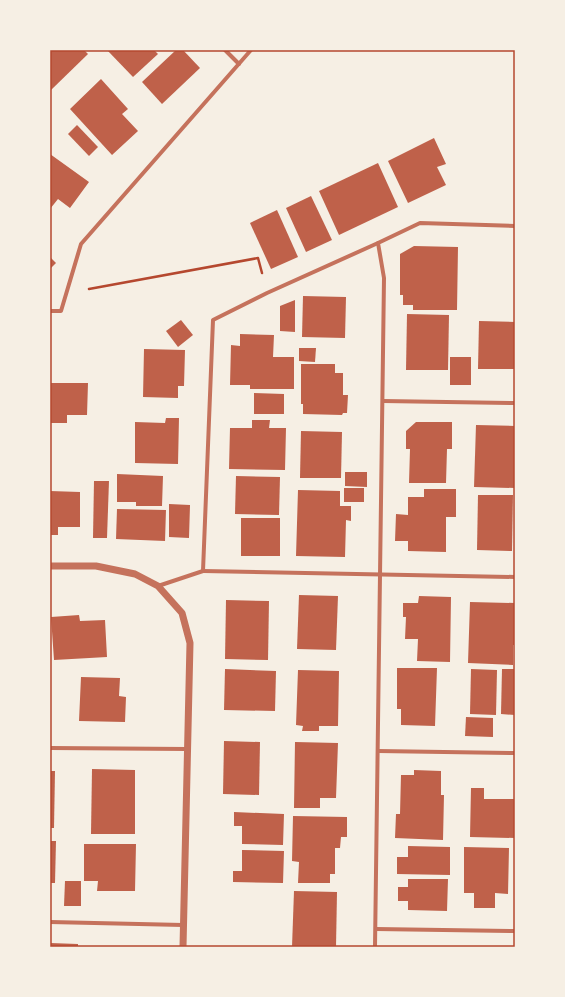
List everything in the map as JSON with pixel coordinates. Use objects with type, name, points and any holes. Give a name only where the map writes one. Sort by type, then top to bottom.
[{"type":"street","points":[[225,50],[239,64]]},
{"type":"street","points":[[50,311],[61,312],[81,244],[251,50]]},
{"type":"street","points":[[203,571],[213,320],[267,293],[420,223],[515,226]]},
{"type":"street","points":[[375,947],[384,278],[378,243]]},
{"type":"street","points":[[383,401],[515,403]]},
{"type":"street","points":[[50,566],[96,566],[135,574],[158,586],[182,613],[190,643],[183,947]]},
{"type":"street","points":[[158,586],[203,571],[515,577]]},
{"type":"street","points":[[50,748],[187,749]]},
{"type":"street","points":[[378,751],[515,753]]},
{"type":"street","points":[[50,922],[183,925]]},
{"type":"street","points":[[376,929],[515,931]]},
{"type":"path","points":[[66,293],[258,258],[267,293]]},
{"type":"building","points":[[50,50],[84,50],[88,54],[50,91]]},
{"type":"building","points":[[107,50],[154,50],[158,54],[133,77]]},
{"type":"building","points":[[176,50],[183,50],[200,68],[162,104],[142,82]]},
{"type":"building","points":[[101,79],[128,109],[122,114],[138,131],[112,155],[70,109]]},
{"type":"building","points":[[77,125],[98,147],[89,156],[68,134]]},
{"type":"building","points":[[434,138],[446,164],[437,167],[446,185],[408,203],[388,161]]},
{"type":"building","points":[[50,154],[89,182],[70,208],[58,199],[50,209]]},
{"type":"building","points":[[378,163],[398,207],[339,235],[319,191]]},
{"type":"building","points":[[311,196],[332,240],[306,252],[286,208]]},
{"type":"building","points":[[277,210],[298,257],[271,269],[250,223]]},
{"type":"building","points":[[414,246],[458,247],[457,310],[413,310],[413,305],[403,305],[403,295],[400,295],[400,254]]},
{"type":"building","points":[[50,257],[56,263],[50,269]]},
{"type":"building","points":[[303,296],[346,297],[345,338],[302,337]]},
{"type":"building","points":[[295,300],[295,332],[280,331],[280,306]]},
{"type":"building","points":[[407,314],[449,315],[448,370],[406,370]]},
{"type":"building","points":[[181,320],[193,335],[178,347],[166,331]]},
{"type":"building","points":[[479,321],[515,322],[515,369],[478,369]]},
{"type":"building","points":[[240,334],[274,335],[273,357],[294,357],[294,389],[250,389],[250,385],[230,385],[231,345],[240,346]]},
{"type":"building","points":[[299,348],[316,348],[315,362],[299,361]]},
{"type":"building","points":[[144,349],[185,350],[184,386],[178,386],[178,398],[143,397]]},
{"type":"building","points":[[450,357],[471,357],[471,385],[450,385]]},
{"type":"building","points":[[301,364],[335,364],[335,373],[343,373],[343,395],[348,395],[347,413],[343,413],[342,415],[303,414],[303,404],[301,404]]},
{"type":"building","points":[[50,383],[88,383],[87,415],[67,415],[67,423],[51,423]]},
{"type":"building","points":[[254,393],[284,394],[284,414],[254,414]]},
{"type":"building","points":[[166,418],[179,418],[178,464],[135,463],[135,422],[165,423]]},
{"type":"building","points":[[252,420],[270,420],[269,428],[286,428],[285,470],[229,469],[230,428],[252,428]]},
{"type":"building","points":[[416,422],[452,422],[452,449],[447,449],[446,483],[409,483],[410,449],[406,449],[406,431]]},
{"type":"building","points":[[476,425],[515,426],[515,488],[474,487]]},
{"type":"building","points":[[301,431],[342,432],[341,478],[300,478]]},
{"type":"building","points":[[345,472],[367,472],[367,487],[345,486]]},
{"type":"building","points":[[117,474],[163,476],[162,506],[136,506],[136,502],[117,502]]},
{"type":"building","points":[[236,476],[280,477],[279,515],[235,514]]},
{"type":"building","points":[[94,481],[109,481],[107,538],[93,538]]},
{"type":"building","points":[[344,488],[364,488],[364,502],[344,502]]},
{"type":"building","points":[[424,489],[456,489],[456,517],[446,517],[446,552],[408,551],[408,541],[395,541],[396,514],[408,515],[408,497],[424,497]]},
{"type":"building","points":[[298,490],[340,491],[340,506],[351,506],[351,521],[346,520],[345,557],[296,556]]},
{"type":"building","points":[[50,491],[80,492],[80,527],[58,527],[58,535],[50,535]]},
{"type":"building","points":[[478,495],[513,495],[512,551],[477,550]]},
{"type":"building","points":[[169,504],[190,505],[189,538],[169,537]]},
{"type":"building","points":[[117,509],[166,510],[165,541],[116,539]]},
{"type":"building","points":[[241,518],[280,518],[280,556],[241,556]]},
{"type":"building","points":[[299,595],[338,596],[336,650],[297,649]]},
{"type":"building","points":[[419,596],[451,597],[450,662],[417,661],[418,639],[405,639],[406,617],[403,617],[403,603],[418,603]]},
{"type":"building","points":[[226,600],[269,601],[268,660],[225,659]]},
{"type":"building","points":[[470,602],[515,603],[515,645],[513,645],[513,665],[468,663]]},
{"type":"building","points":[[79,615],[80,621],[105,620],[107,657],[54,660],[51,617]]},
{"type":"building","points":[[397,668],[437,668],[435,726],[401,725],[401,709],[397,709]]},
{"type":"building","points":[[225,669],[276,671],[275,711],[224,710]]},
{"type":"building","points":[[471,669],[497,670],[496,715],[470,714]]},
{"type":"building","points":[[502,669],[515,669],[515,715],[501,714]]},
{"type":"building","points":[[298,670],[339,671],[338,726],[319,726],[319,731],[302,731],[303,726],[296,725]]},
{"type":"building","points":[[81,677],[120,678],[119,696],[126,697],[125,722],[79,721]]},
{"type":"building","points":[[466,717],[493,718],[493,737],[465,736]]},
{"type":"building","points":[[224,741],[260,742],[259,795],[223,794]]},
{"type":"building","points":[[295,742],[338,743],[336,798],[320,798],[320,808],[294,808]]},
{"type":"building","points":[[92,769],[135,770],[135,834],[91,834]]},
{"type":"building","points":[[414,770],[441,771],[441,795],[444,795],[443,840],[395,838],[396,814],[400,814],[401,775],[414,775]]},
{"type":"building","points":[[50,771],[55,771],[54,828],[50,828]]},
{"type":"building","points":[[471,788],[484,788],[484,799],[515,799],[515,838],[470,837]]},
{"type":"building","points":[[234,812],[284,814],[283,845],[242,844],[242,826],[234,826]]},
{"type":"building","points":[[293,816],[347,817],[347,837],[341,837],[340,848],[335,848],[335,874],[330,874],[330,883],[298,883],[299,862],[292,861]]},
{"type":"building","points":[[50,841],[56,841],[55,883],[50,883]]},
{"type":"building","points":[[84,844],[136,844],[135,891],[97,891],[98,881],[84,881]]},
{"type":"building","points":[[408,846],[450,847],[450,875],[397,874],[397,857],[408,857]]},
{"type":"building","points":[[464,847],[509,848],[508,894],[495,893],[495,908],[474,908],[474,893],[464,893]]},
{"type":"building","points":[[242,850],[284,851],[283,883],[233,882],[233,871],[242,871]]},
{"type":"building","points":[[408,879],[448,879],[447,911],[408,910],[408,901],[398,901],[398,887],[408,887]]},
{"type":"building","points":[[65,881],[81,881],[81,906],[64,906]]},
{"type":"building","points":[[294,891],[337,892],[336,947],[292,947]]},
{"type":"building","points":[[50,943],[78,944],[78,947],[50,947]]}]
